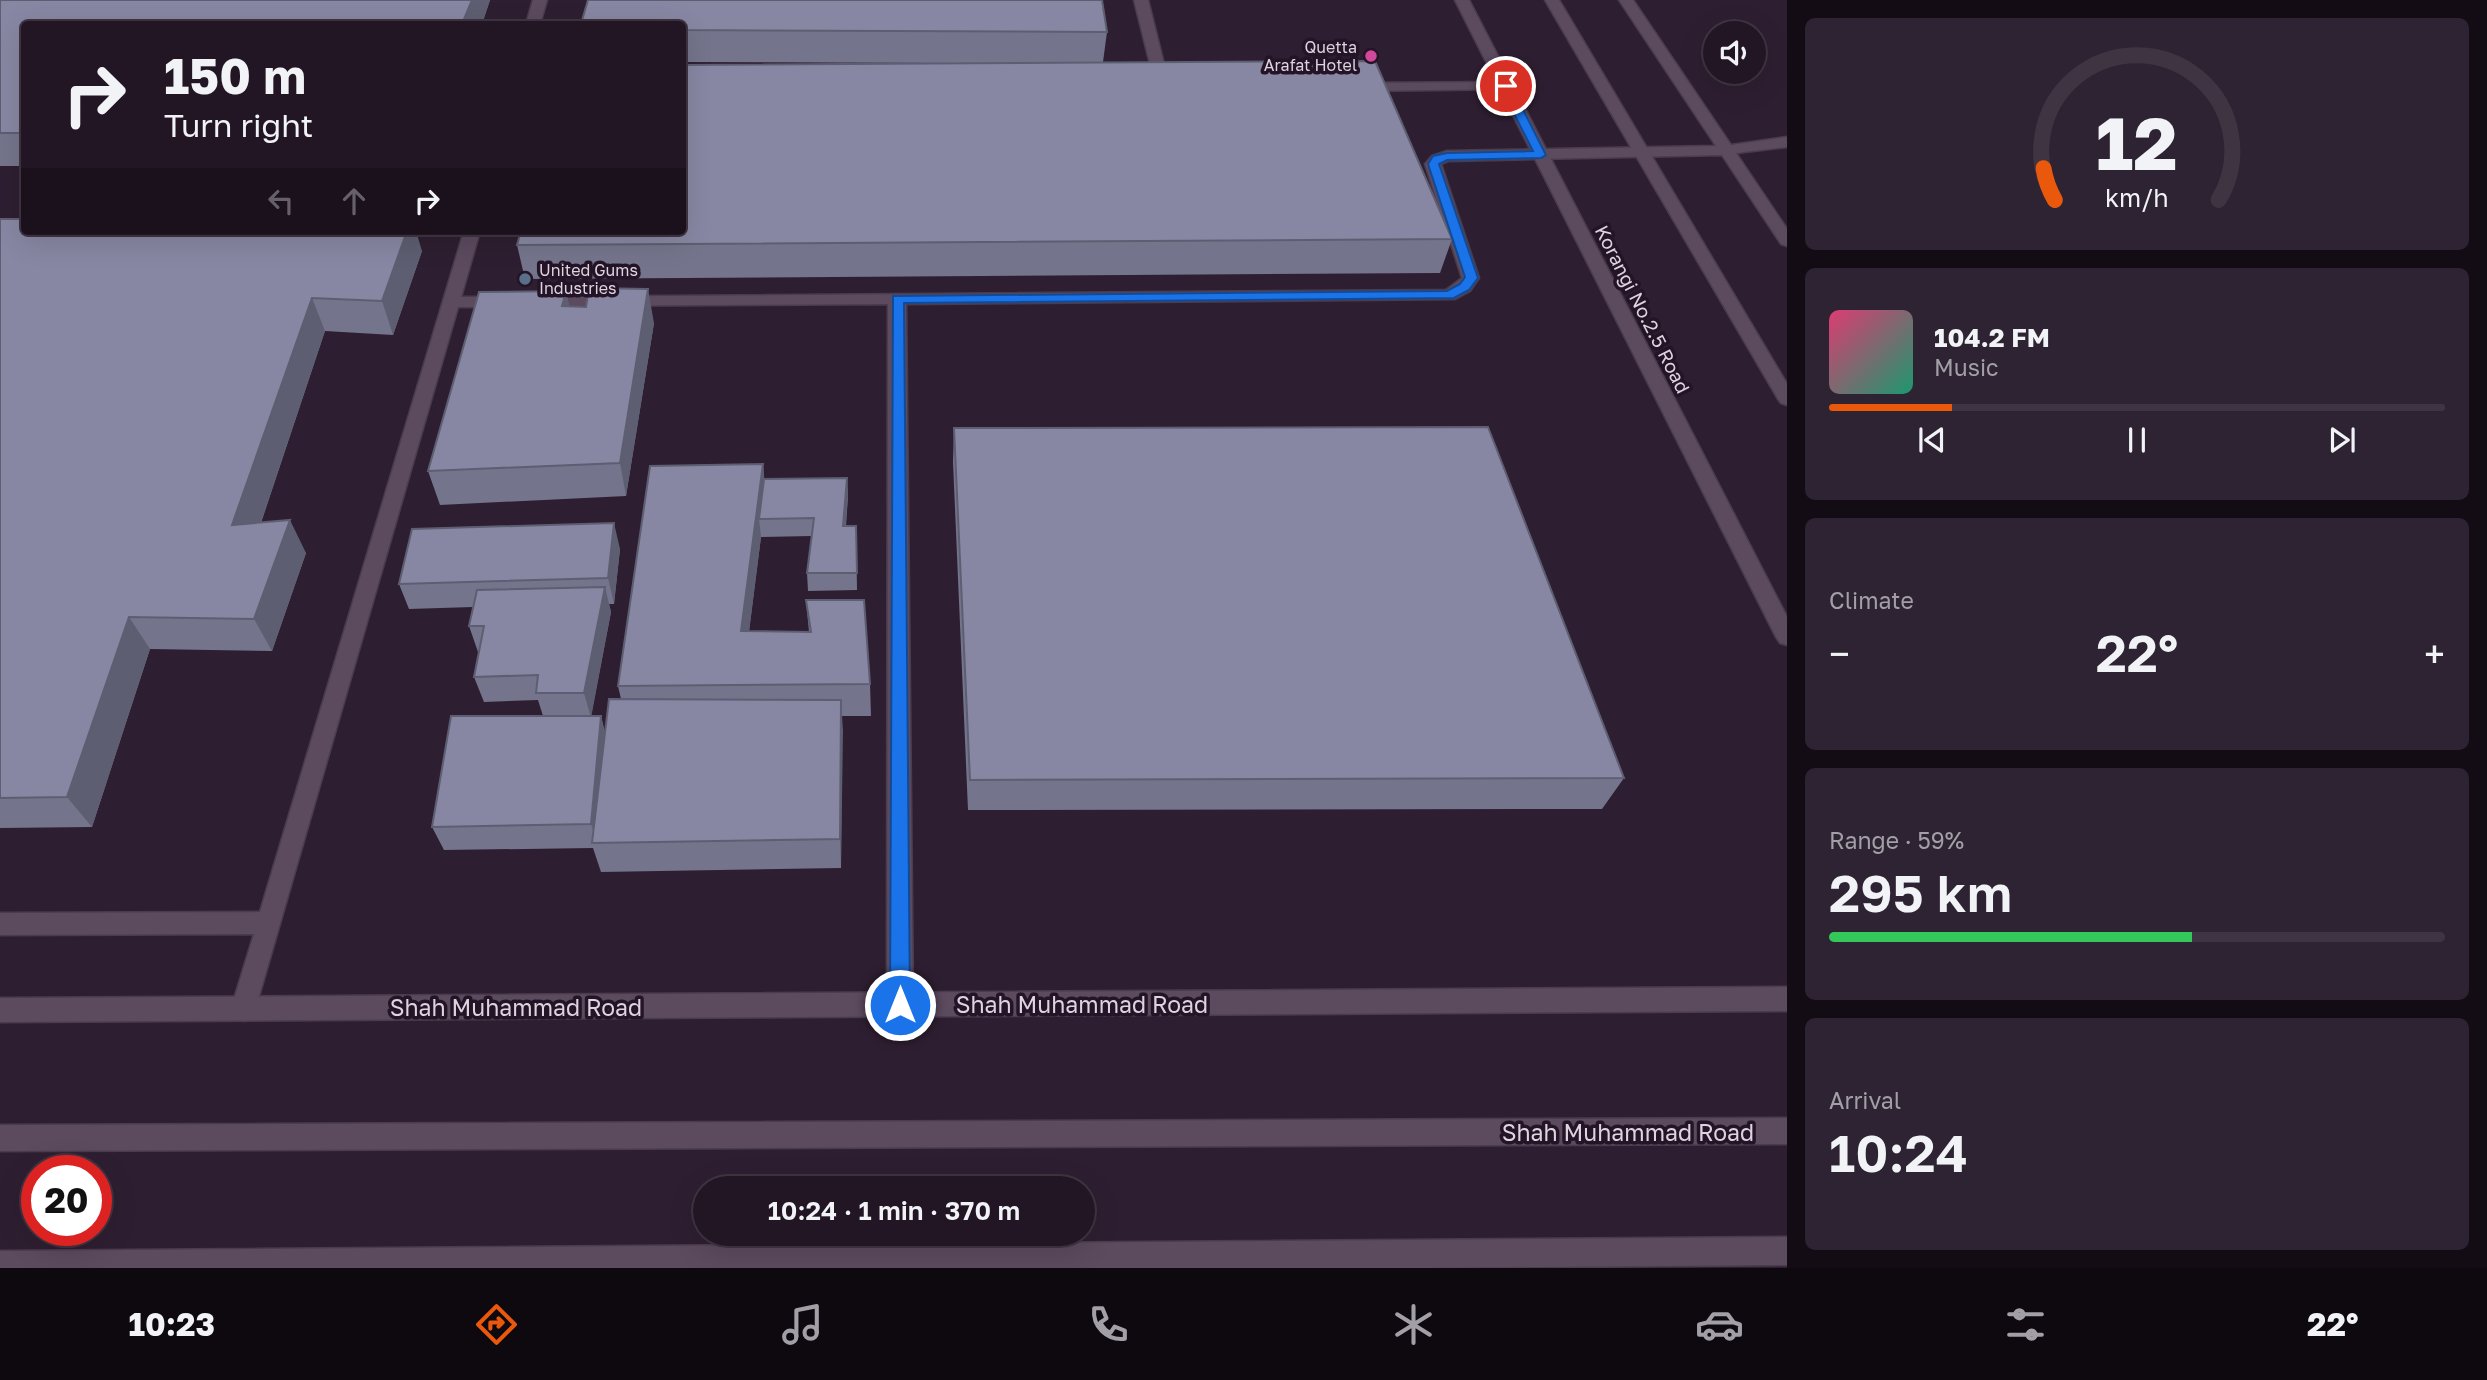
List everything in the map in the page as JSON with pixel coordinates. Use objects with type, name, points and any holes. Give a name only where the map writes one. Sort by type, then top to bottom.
[{"type":"street","points":[[534,21],[540,0]]},
{"type":"street","points":[[1141,0],[1163,88]]},
{"type":"street","name":"Korangi No.2.5 Road","points":[[1462,0],[1787,637]]},
{"type":"street","points":[[1552,0],[1787,399]]},
{"type":"street","points":[[1626,0],[1787,241]]},
{"type":"street","points":[[1341,87],[1506,86]]},
{"type":"street","points":[[452,302],[1449,295],[1464,287],[1471,278],[1433,164],[1437,159],[1447,156],[1728,150],[1787,142]]},
{"type":"street","points":[[244,1009],[471,235]]},
{"type":"street","points":[[897,299],[900,1005]]},
{"type":"street","points":[[0,923],[270,923]]},
{"type":"street","name":"Shah Muhammad Road","points":[[0,1010],[1787,999]]},
{"type":"street","name":"Shah Muhammad Road","points":[[0,1138],[1787,1131]]},
{"type":"street","points":[[0,1265],[1515,1260],[1787,1251]]},
{"type":"building","points":[[0,0],[472,0],[463,21],[21,21],[21,133],[0,133]]},
{"type":"building","points":[[588,0],[1102,0],[1107,32],[686,30],[686,21],[582,21]]},
{"type":"building","points":[[1375,61],[1452,239],[517,245],[520,235],[686,235],[686,65]]},
{"type":"building","points":[[0,219],[21,219],[21,235],[406,235],[382,301],[312,298],[232,525],[290,520],[254,619],[129,617],[67,797],[0,798]]},
{"type":"building","points":[[589,288],[648,289],[620,463],[428,471],[479,292],[566,291],[562,306],[586,307]]},
{"type":"building","points":[[1488,427],[1624,778],[970,780],[954,428]]},
{"type":"building","points":[[763,464],[741,631],[811,632],[806,600],[864,600],[870,684],[618,686],[650,466]]},
{"type":"building","points":[[847,478],[843,526],[856,526],[857,573],[807,573],[814,518],[759,519],[764,479]]},
{"type":"building","points":[[614,523],[608,578],[399,584],[412,529]]},
{"type":"building","points":[[605,587],[584,693],[536,693],[538,675],[474,677],[484,626],[469,626],[477,590]]},
{"type":"building","points":[[609,699],[841,700],[840,839],[592,843]]},
{"type":"building","points":[[451,716],[601,716],[591,824],[432,827]]},
{"type":"place","name":"Quetta Arafat Hotel","points":[[1371,56]]},
{"type":"place","name":"United Gums Industries","points":[[525,279]]},
{"type":"route","points":[[900,1005],[897,299],[1449,295],[1464,287],[1471,278],[1433,164],[1437,159],[1447,156],[1541,155],[1506,86]]}]
